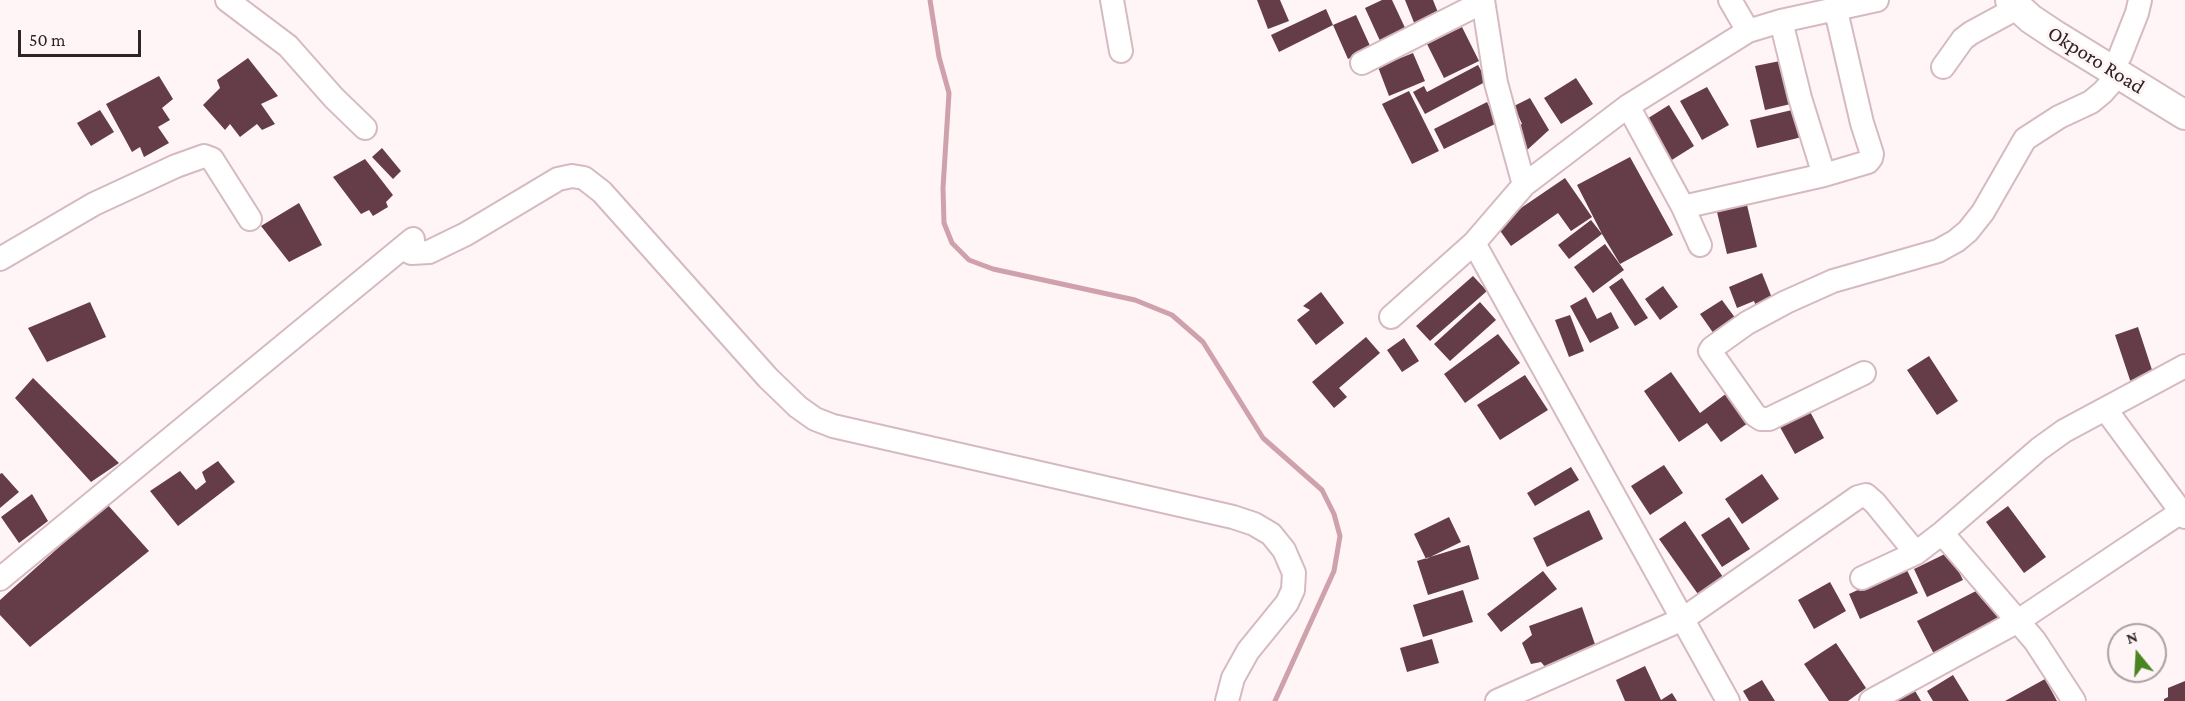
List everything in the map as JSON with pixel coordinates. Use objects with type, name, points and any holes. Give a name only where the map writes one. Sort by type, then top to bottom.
[{"type":"main road","name":"Okporo Road","points":[[2022,3],[2119,65],[2185,115]]},
{"type":"main road","name":"Okporo Road","points":[[2119,65],[2185,93]]},
{"type":"street","points":[[227,0],[288,46],[334,98],[365,128]]},
{"type":"street","points":[[1112,0],[1120,51]]},
{"type":"street","points":[[1730,0],[1748,31]]},
{"type":"street","points":[[1391,317],[1474,243],[1524,185],[1628,105],[1748,31],[1781,21],[1836,11],[1877,0]]},
{"type":"street","points":[[1864,373],[1769,419],[1761,419],[1755,415],[1710,351],[1747,323],[1786,302],[1833,281],[1938,251],[1956,241],[1968,231],[1983,212],[2025,139],[2059,117],[2091,102],[2103,92],[2119,65],[2140,0]]},
{"type":"street","points":[[1362,63],[1483,1],[1496,83],[1524,185]]},
{"type":"street","points":[[1943,67],[1963,39],[2022,3]]},
{"type":"street","points":[[1683,207],[1824,175],[1868,162],[1872,154],[1862,123],[1836,11]]},
{"type":"street","points":[[1781,21],[1800,98],[1824,175]]},
{"type":"street","points":[[1628,105],[1683,207],[1700,245]]},
{"type":"street","points":[[0,259],[94,204],[176,166],[204,156],[212,159],[250,219]]},
{"type":"street","points":[[0,579],[408,243],[411,253],[429,252],[465,234],[558,179],[572,176],[584,178],[602,192],[768,378],[798,407],[815,419],[832,426],[1233,517],[1254,524],[1271,534],[1284,550],[1294,573],[1293,590],[1287,603],[1248,651],[1233,678],[1227,701]]},
{"type":"street","points":[[1474,243],[1728,701]]},
{"type":"street","points":[[1863,578],[1916,553],[2039,449],[2079,422],[2106,410],[2185,366]]},
{"type":"street","points":[[1876,700],[2018,621],[2183,514],[2152,476],[2106,410]]},
{"type":"street","points":[[1497,701],[1683,619],[1858,497],[1866,495],[1875,503],[1916,553]]},
{"type":"street","points":[[1942,533],[2035,641],[2074,701]]},
{"type":"building","points":[[1257,0],[1280,0],[1289,21],[1268,29]]},
{"type":"building","points":[[1382,0],[1392,0],[1407,32],[1381,43],[1365,8]]},
{"type":"building","points":[[1405,0],[1433,0],[1439,15],[1415,25]]},
{"type":"building","points":[[1326,9],[1333,25],[1279,52],[1271,35]]},
{"type":"building","points":[[1356,15],[1371,48],[1348,59],[1333,25]]},
{"type":"building","points":[[1462,27],[1479,61],[1444,78],[1427,44]]},
{"type":"building","points":[[1413,53],[1425,81],[1389,96],[1378,67]]},
{"type":"building","points":[[248,58],[278,96],[261,104],[275,124],[262,130],[257,124],[240,137],[230,124],[225,130],[203,105],[220,88],[217,80]]},
{"type":"building","points":[[1785,60],[1795,103],[1765,110],[1755,66]]},
{"type":"building","points":[[1478,65],[1487,81],[1425,114],[1413,92],[1424,86],[1427,92]]},
{"type":"building","points":[[159,76],[173,99],[162,108],[170,120],[158,127],[169,143],[144,157],[140,147],[132,152],[106,104]]},
{"type":"building","points":[[1576,78],[1593,104],[1561,124],[1544,98]]},
{"type":"building","points":[[1707,87],[1729,125],[1702,140],[1680,101]]},
{"type":"building","points":[[1409,91],[1439,151],[1412,164],[1382,104]]},
{"type":"building","points":[[1530,98],[1549,130],[1526,151],[1516,127],[1522,124],[1514,106]]},
{"type":"building","points":[[1487,102],[1497,123],[1444,149],[1434,129]]},
{"type":"building","points":[[1669,105],[1694,146],[1667,163],[1642,122]]},
{"type":"building","points":[[1796,109],[1802,137],[1757,148],[1750,120]]},
{"type":"building","points":[[100,110],[114,132],[91,146],[77,123]]},
{"type":"building","points":[[382,148],[401,171],[393,179],[372,157]]},
{"type":"building","points":[[1630,157],[1673,235],[1620,264],[1577,185]]},
{"type":"building","points":[[365,159],[393,195],[386,202],[388,207],[373,216],[369,210],[361,214],[333,177]]},
{"type":"building","points":[[1565,178],[1592,217],[1571,231],[1558,213],[1511,246],[1496,225]]},
{"type":"building","points":[[299,203],[322,245],[289,262],[261,226]]},
{"type":"building","points":[[1747,205],[1757,247],[1727,254],[1717,212]]},
{"type":"building","points":[[1591,220],[1602,234],[1569,259],[1558,245]]},
{"type":"building","points":[[1605,244],[1624,270],[1593,293],[1574,267]]},
{"type":"building","points":[[1762,273],[1774,303],[1757,309],[1754,301],[1737,308],[1729,287]]},
{"type":"building","points":[[1473,276],[1487,291],[1430,341],[1416,326]]},
{"type":"building","points":[[1622,278],[1648,318],[1635,326],[1609,287]]},
{"type":"building","points":[[1663,286],[1678,307],[1660,320],[1645,299]]},
{"type":"building","points":[[1321,292],[1344,323],[1316,345],[1297,320],[1310,310],[1303,306]]},
{"type":"building","points":[[1586,297],[1597,319],[1611,312],[1619,328],[1590,343],[1570,306]]},
{"type":"building","points":[[1722,300],[1736,319],[1714,334],[1700,314]]},
{"type":"building","points":[[90,302],[106,337],[47,362],[28,328]]},
{"type":"building","points":[[1480,302],[1496,320],[1450,361],[1434,344]]},
{"type":"building","points":[[1570,315],[1584,351],[1569,357],[1555,320]]},
{"type":"building","points":[[2138,327],[2154,376],[2131,383],[2115,335]]},
{"type":"building","points":[[1498,334],[1520,363],[1465,403],[1444,374]]},
{"type":"building","points":[[1366,337],[1380,353],[1339,388],[1347,397],[1334,408],[1312,382]]},
{"type":"building","points":[[1404,338],[1419,361],[1402,372],[1387,350]]},
{"type":"building","points":[[1929,356],[1958,401],[1937,415],[1907,370]]},
{"type":"building","points":[[1671,372],[1700,413],[1727,393],[1748,423],[1721,442],[1707,423],[1679,442],[1644,391]]},
{"type":"building","points":[[1525,375],[1548,410],[1500,440],[1477,405]]},
{"type":"building","points":[[33,378],[119,463],[91,482],[15,398]]},
{"type":"building","points":[[1806,404],[1824,438],[1795,454],[1776,420]]},
{"type":"building","points":[[218,461],[235,482],[178,526],[150,491],[180,471],[196,490],[206,482],[202,472]]},
{"type":"building","points":[[1664,465],[1683,493],[1650,515],[1631,486]]},
{"type":"building","points":[[1571,467],[1579,480],[1535,506],[1527,493]]},
{"type":"building","points":[[2,473],[19,492],[0,508],[0,474]]},
{"type":"building","points":[[1762,474],[1779,499],[1742,524],[1725,499]]},
{"type":"building","points":[[32,494],[48,521],[19,543],[1,517]]},
{"type":"building","points":[[107,504],[149,551],[30,647],[0,615],[0,600]]},
{"type":"building","points":[[2008,506],[2046,557],[2024,573],[1986,522]]},
{"type":"building","points":[[1589,510],[1603,539],[1547,567],[1533,538]]},
{"type":"building","points":[[1449,517],[1461,542],[1426,559],[1414,534]]},
{"type":"building","points":[[1729,517],[1750,549],[1722,567],[1701,535]]},
{"type":"building","points":[[1685,521],[1725,580],[1700,597],[1659,539]]},
{"type":"building","points":[[1469,545],[1479,579],[1428,595],[1417,561]]},
{"type":"building","points":[[1949,552],[1963,580],[1927,597],[1914,569]]},
{"type":"building","points":[[1906,568],[1918,593],[1860,619],[1849,594]]},
{"type":"building","points":[[1543,571],[1557,589],[1501,632],[1487,614]]},
{"type":"building","points":[[1830,582],[1846,611],[1814,629],[1798,600]]},
{"type":"building","points":[[1463,590],[1473,622],[1423,637],[1413,605]]},
{"type":"building","points":[[1976,591],[2003,622],[1935,656],[1917,621]]},
{"type":"building","points":[[1582,607],[1597,650],[1546,668],[1541,662],[1531,664],[1522,643],[1532,635],[1529,626]]},
{"type":"building","points":[[1432,639],[1439,663],[1407,672],[1400,648]]},
{"type":"building","points":[[1836,643],[1866,688],[1848,701],[1829,701],[1804,664]]},
{"type":"building","points":[[1645,666],[1661,700],[1672,693],[1677,701],[1625,701],[1616,680]]},
{"type":"building","points":[[1953,675],[1969,701],[1933,701],[1927,691]]},
{"type":"building","points":[[2045,679],[2057,701],[2005,701]]},
{"type":"building","points":[[1762,680],[1775,701],[1749,701],[1743,691]]},
{"type":"building","points":[[2185,681],[2185,701],[2164,701],[2168,697],[2168,688]]},
{"type":"building","points":[[1914,689],[1921,701],[1892,701]]},
{"type":"waterway","points":[[930,0],[939,57],[949,93],[943,188],[944,223],[952,243],[969,260],[993,269],[1135,300],[1172,315],[1203,342],[1263,438],[1322,490],[1334,514],[1340,536],[1334,571],[1275,701]]}]
